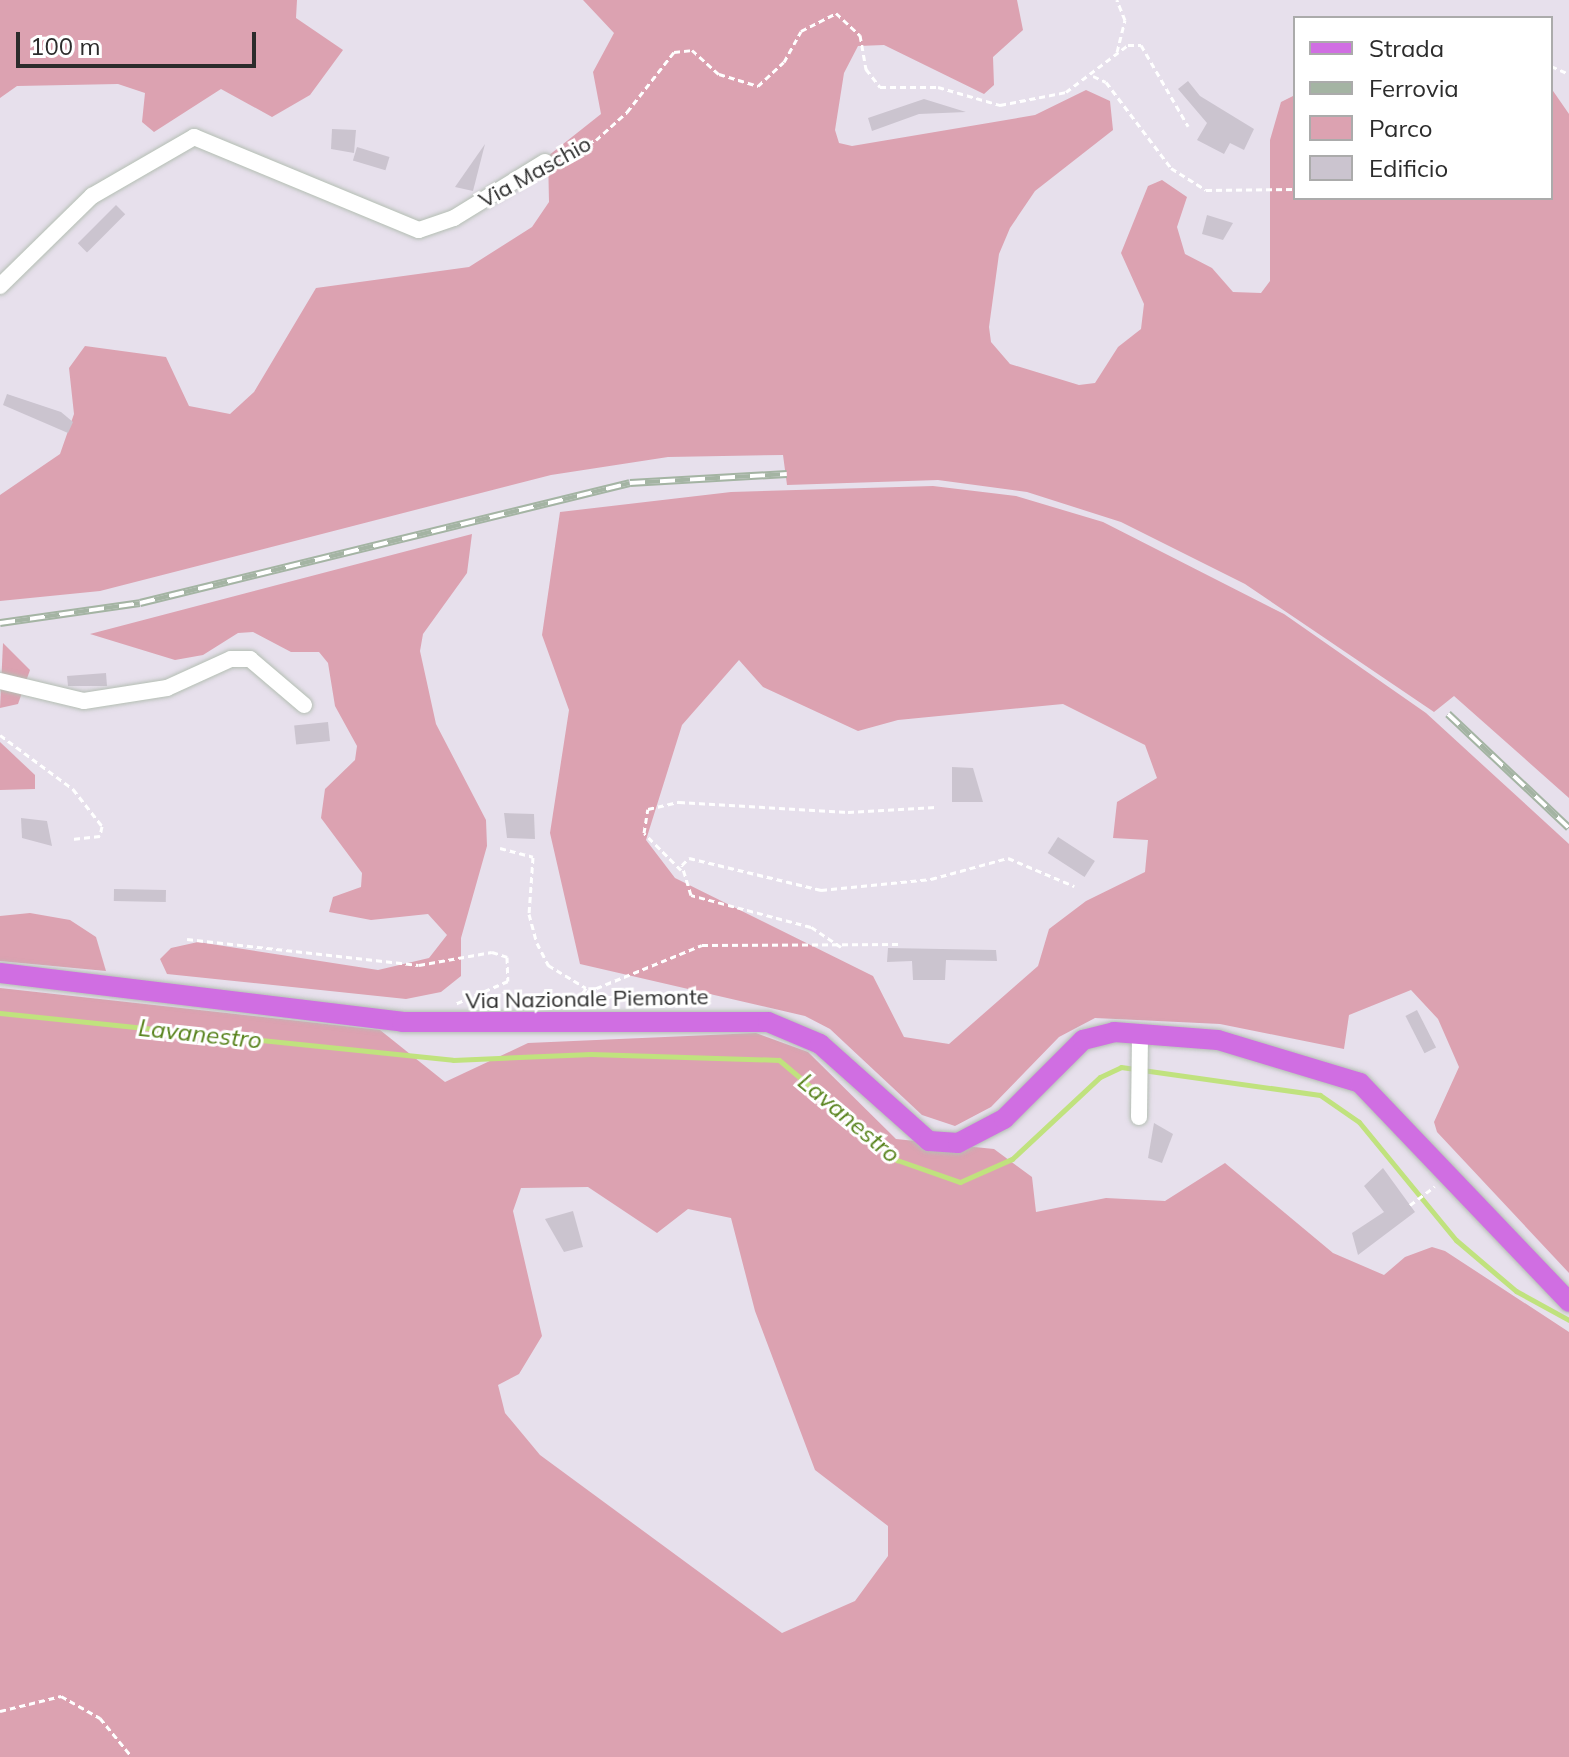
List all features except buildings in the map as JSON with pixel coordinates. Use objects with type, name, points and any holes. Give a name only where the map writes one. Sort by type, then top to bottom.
[{"type":"main road","name":"Via Nazionale Piemonte","points":[[0,973],[402,1022],[768,1022],[820,1044],[929,1141],[958,1143],[1004,1119],[1083,1040],[1218,1040],[1346,1075],[1380,1100],[1447,1176],[1569,1302]]},
{"type":"street","name":"Via Maschio","points":[[0,286],[92,196],[194,137],[419,230],[454,218],[545,162]]},
{"type":"street","points":[[0,681],[84,701],[167,688],[231,659],[250,659],[304,705]]},
{"type":"street","points":[[1139,1038],[1136,1087],[1139,1117]]},
{"type":"path","points":[[1117,0],[1125,27],[1117,52]]},
{"type":"path","name":"Via Maschio","points":[[545,162],[596,140],[674,52],[692,50],[719,74],[758,86],[822,14],[848,18],[880,87],[938,87],[1000,105],[1066,92],[1093,76],[1117,52]]},
{"type":"path","points":[[1117,52],[1133,43],[1148,49],[1188,126]]},
{"type":"path","points":[[1093,76],[1112,89],[1171,168],[1206,190],[1293,189]]},
{"type":"path","points":[[0,735],[73,789],[102,826],[100,836],[72,839]]},
{"type":"path","points":[[841,947],[811,927],[691,895],[681,870],[644,833],[648,809],[679,802],[848,812],[936,807]]},
{"type":"path","points":[[500,848],[533,857],[529,914],[540,954],[587,992]]},
{"type":"path","points":[[681,870],[689,858],[752,877],[860,889],[969,872],[1008,858],[1074,886]]},
{"type":"path","points":[[187,939],[419,965],[492,952],[507,957],[508,981],[443,1008]]},
{"type":"path","points":[[560,1022],[587,992],[702,945],[841,947],[900,944]]},
{"type":"path","points":[[1410,1205],[1447,1176]]},
{"type":"path","points":[[0,1711],[61,1696],[100,1718],[132,1757]]},
{"type":"green space","points":[[0,0],[297,0],[296,18],[343,50],[310,95],[272,117],[221,89],[154,132],[142,122],[145,93],[118,84],[17,86],[0,98]]},
{"type":"green space","points":[[583,0],[1017,0],[1023,30],[993,57],[994,85],[984,94],[884,45],[858,46],[844,73],[835,130],[839,143],[852,146],[1035,115],[1086,90],[1110,101],[1113,130],[1035,191],[1010,228],[999,254],[989,327],[991,342],[1010,364],[1079,385],[1095,383],[1118,347],[1141,329],[1144,304],[1121,253],[1148,186],[1162,180],[1187,197],[1177,227],[1185,254],[1212,268],[1233,292],[1261,293],[1270,281],[1270,140],[1281,102],[1293,96],[1293,200],[1553,200],[1553,91],[1569,114],[1569,798],[1454,696],[1434,712],[1245,584],[1121,522],[1027,492],[938,480],[787,485],[783,455],[668,457],[551,475],[100,591],[0,601],[0,495],[60,454],[74,414],[69,368],[85,346],[166,357],[189,406],[230,414],[254,392],[316,288],[469,267],[532,227],[549,202],[548,156],[601,114],[593,72],[614,33]]},
{"type":"green space","points":[[933,486],[1016,496],[1103,522],[1284,614],[1426,713],[1569,844],[1569,1273],[1437,1132],[1434,1122],[1459,1067],[1438,1019],[1411,990],[1349,1015],[1344,1049],[1220,1024],[1095,1018],[1059,1037],[991,1107],[955,1126],[922,1115],[830,1029],[805,1016],[580,964],[550,833],[569,710],[542,635],[560,512],[731,492]],"holes":[[[739,660],[763,687],[858,731],[898,720],[1063,704],[1145,745],[1157,778],[1117,802],[1113,838],[1148,840],[1145,872],[1086,901],[1049,929],[1038,966],[949,1044],[904,1037],[873,976],[675,878],[646,840],[682,725]]]},
{"type":"green space","points":[[472,534],[467,573],[423,634],[420,651],[436,724],[486,820],[487,846],[461,938],[461,976],[441,992],[406,999],[167,974],[160,959],[171,948],[198,942],[378,970],[429,958],[447,935],[428,914],[371,920],[329,912],[333,897],[361,887],[362,873],[321,818],[325,789],[355,760],[357,746],[335,706],[328,663],[319,652],[291,652],[253,632],[238,633],[203,655],[175,660],[90,634]]},
{"type":"green space","points":[[3,643],[30,670],[18,704],[0,708]]},
{"type":"green space","points":[[0,742],[35,775],[35,789],[0,790]]},
{"type":"green space","points":[[30,913],[70,920],[96,937],[106,971],[0,961],[0,916]]},
{"type":"green space","points":[[0,988],[380,1030],[445,1082],[528,1043],[756,1033],[808,1052],[896,1139],[994,1149],[1032,1177],[1036,1212],[1106,1198],[1165,1201],[1225,1163],[1333,1253],[1384,1275],[1405,1257],[1432,1247],[1445,1251],[1569,1332],[1569,1757],[0,1757]],"holes":[[[588,1187],[657,1233],[688,1209],[731,1218],[755,1311],[815,1470],[888,1526],[888,1556],[855,1601],[782,1633],[540,1455],[505,1413],[498,1385],[519,1374],[542,1336],[513,1211],[521,1188]]]},
{"type":"waterway","name":"Lavanestro","points":[[0,1013],[453,1060],[591,1054],[779,1060],[897,1160],[960,1182],[1012,1159],[1100,1077],[1121,1067],[1320,1095],[1359,1122],[1456,1240],[1516,1291],[1569,1320]]},
{"type":"railway","points":[[0,623],[140,603],[630,483],[787,474]]},
{"type":"railway","points":[[1448,714],[1569,828]]}]
